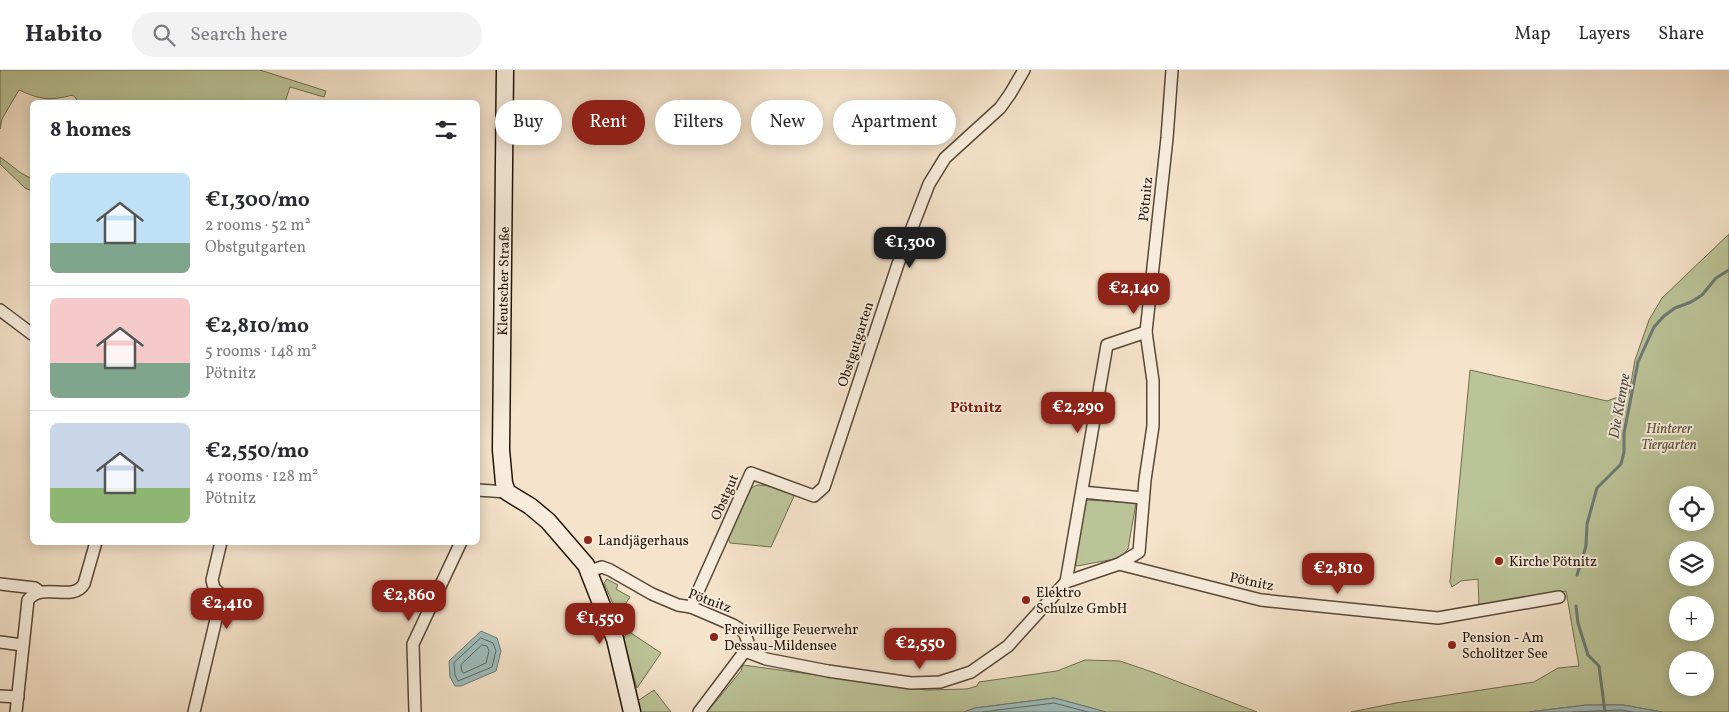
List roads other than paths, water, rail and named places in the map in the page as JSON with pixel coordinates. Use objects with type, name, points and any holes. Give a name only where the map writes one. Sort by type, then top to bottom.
[{"type":"street","name":"Kleutscher Straße","points":[[505,70],[501,450],[504,483],[507,492]]},
{"type":"street","name":"Obstgutgarten","points":[[824,486],[898,264],[930,184],[944,158],[1000,108],[1024,70]]},
{"type":"street","name":"Pötnitz","points":[[589,571],[602,567],[610,570],[652,594],[678,605],[691,607],[733,625],[744,632],[748,642],[745,651],[766,659],[910,684],[940,682],[971,672],[1008,646],[1066,582],[1119,564],[1139,552],[1143,498],[1153,426],[1153,381],[1146,332],[1167,138],[1172,70]]},
{"type":"street","points":[[0,310],[30,332]]},
{"type":"street","points":[[1066,582],[1107,345],[1146,332]]},
{"type":"street","name":"Obstgut","points":[[691,607],[750,473],[814,496],[824,486]]},
{"type":"street","points":[[480,493],[507,492],[530,506],[548,521],[577,554],[589,571],[615,639],[632,712]]},
{"type":"street","points":[[1082,492],[1143,498]]},
{"type":"street","points":[[16,712],[28,600],[31,595],[40,592],[70,593],[81,589],[95,545]]},
{"type":"street","points":[[194,712],[218,611],[220,594],[212,580],[220,545]]},
{"type":"street","points":[[415,712],[413,644],[460,545]]},
{"type":"street","name":"Pötnitz","points":[[1119,564],[1261,600],[1438,618],[1559,597]]},
{"type":"street","points":[[0,584],[36,588],[40,592]]},
{"type":"street","points":[[0,642],[22,644]]},
{"type":"street","points":[[699,712],[745,651]]},
{"type":"street","points":[[0,696],[18,698]]},
{"type":"water","points":[[481,631],[497,638],[501,651],[496,671],[461,686],[455,686],[450,677],[449,661]]},
{"type":"water","points":[[1055,698],[1106,712],[964,712],[975,708]]},
{"type":"water","points":[[1586,705],[1623,705],[1662,712],[1529,712]]},
{"type":"waterway","name":"Die Klempe","points":[[1577,575],[1586,546],[1587,524],[1597,488],[1621,464],[1624,452],[1624,433],[1638,362],[1654,327],[1675,308],[1691,302],[1702,295],[1716,278],[1729,270]]},
{"type":"waterway","name":"Die Klempe","points":[[1576,606],[1578,623],[1588,655],[1599,666],[1605,712]]},
{"type":"place","name":"Landjägerhaus","points":[[588,540]]},
{"type":"place","name":"Kirche Pötnitz","points":[[1499,561]]},
{"type":"place","name":"Elektro Schulze GmbH","points":[[1026,600]]},
{"type":"place","name":"Freiwillige Feuerwehr Dessau-Mildensee","points":[[714,637]]},
{"type":"place","name":"Pension - Am Scholitzer See","points":[[1452,645]]},
{"type":"district","name":"Pötnitz","points":[[976,407]]},
{"type":"park label","name":"Hinterer Tiergarten","points":[[1669,436]]}]
